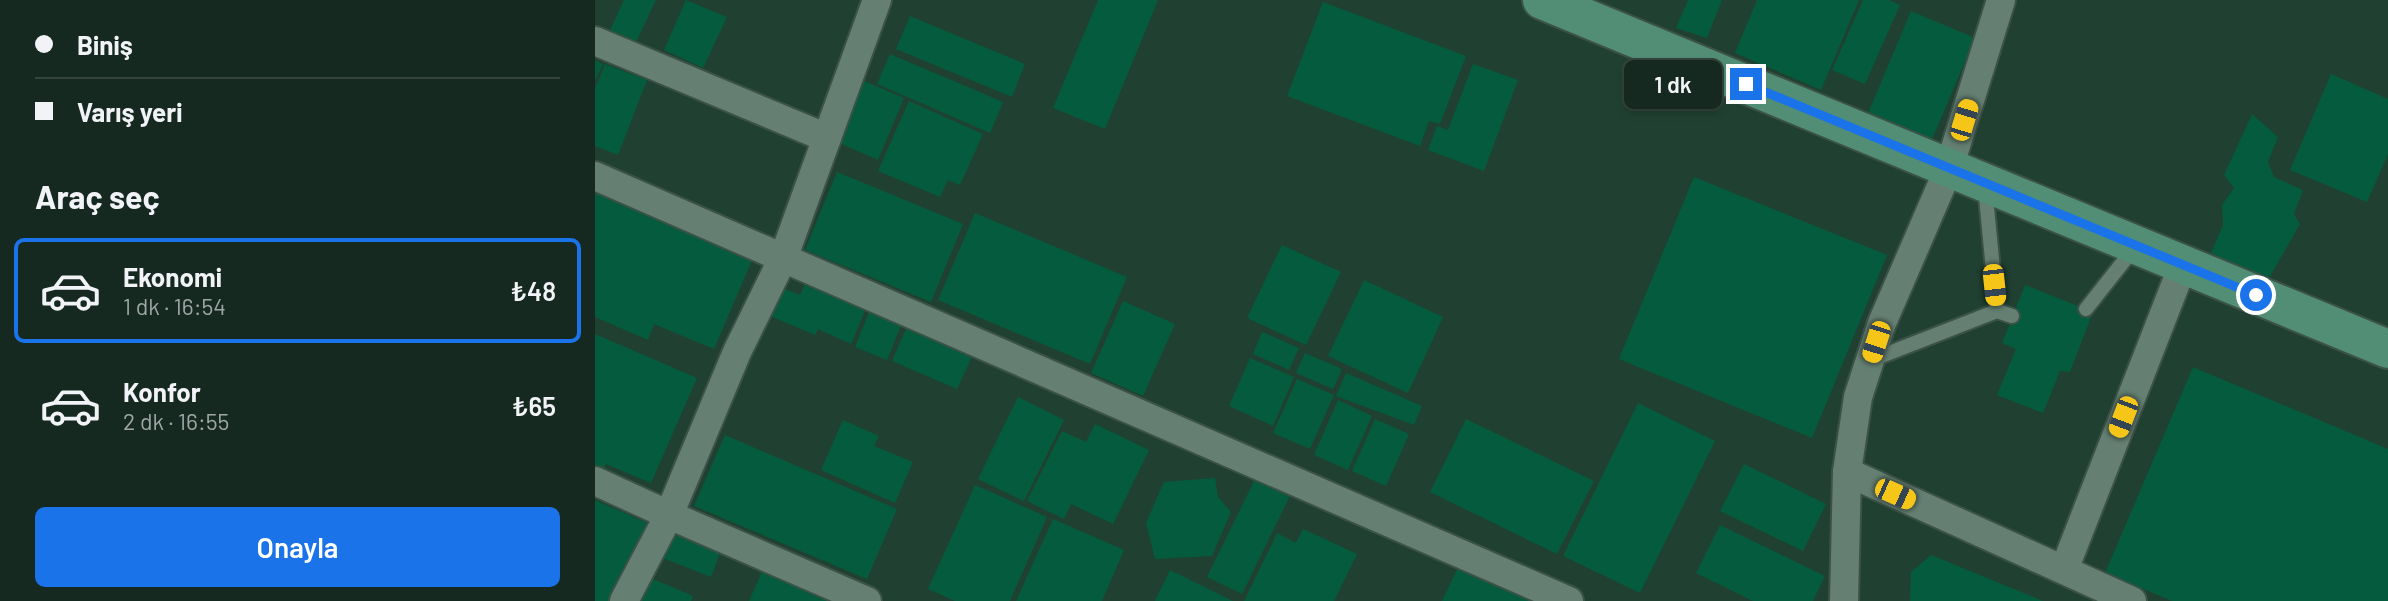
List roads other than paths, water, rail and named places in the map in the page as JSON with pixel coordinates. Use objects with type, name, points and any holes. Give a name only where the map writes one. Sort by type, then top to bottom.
[{"type":"main road","points":[[1542,0],[2388,349]]},
{"type":"street","points":[[624,601],[669,515],[737,352],[784,256],[877,0]]},
{"type":"street","points":[[1845,601],[1843,540],[1847,472],[1858,397],[1882,323],[1949,167],[2001,0]]},
{"type":"street","points":[[595,41],[827,138]]},
{"type":"street","points":[[595,176],[784,256],[1569,601]]},
{"type":"street","points":[[2064,570],[2183,265]]},
{"type":"street","points":[[1847,472],[2132,601]]},
{"type":"street","points":[[595,481],[867,601]]},
{"type":"lane","points":[[1984,182],[1997,311]]},
{"type":"lane","points":[[2086,309],[2136,245]]},
{"type":"lane","points":[[1870,360],[1997,311],[2012,316]]}]
